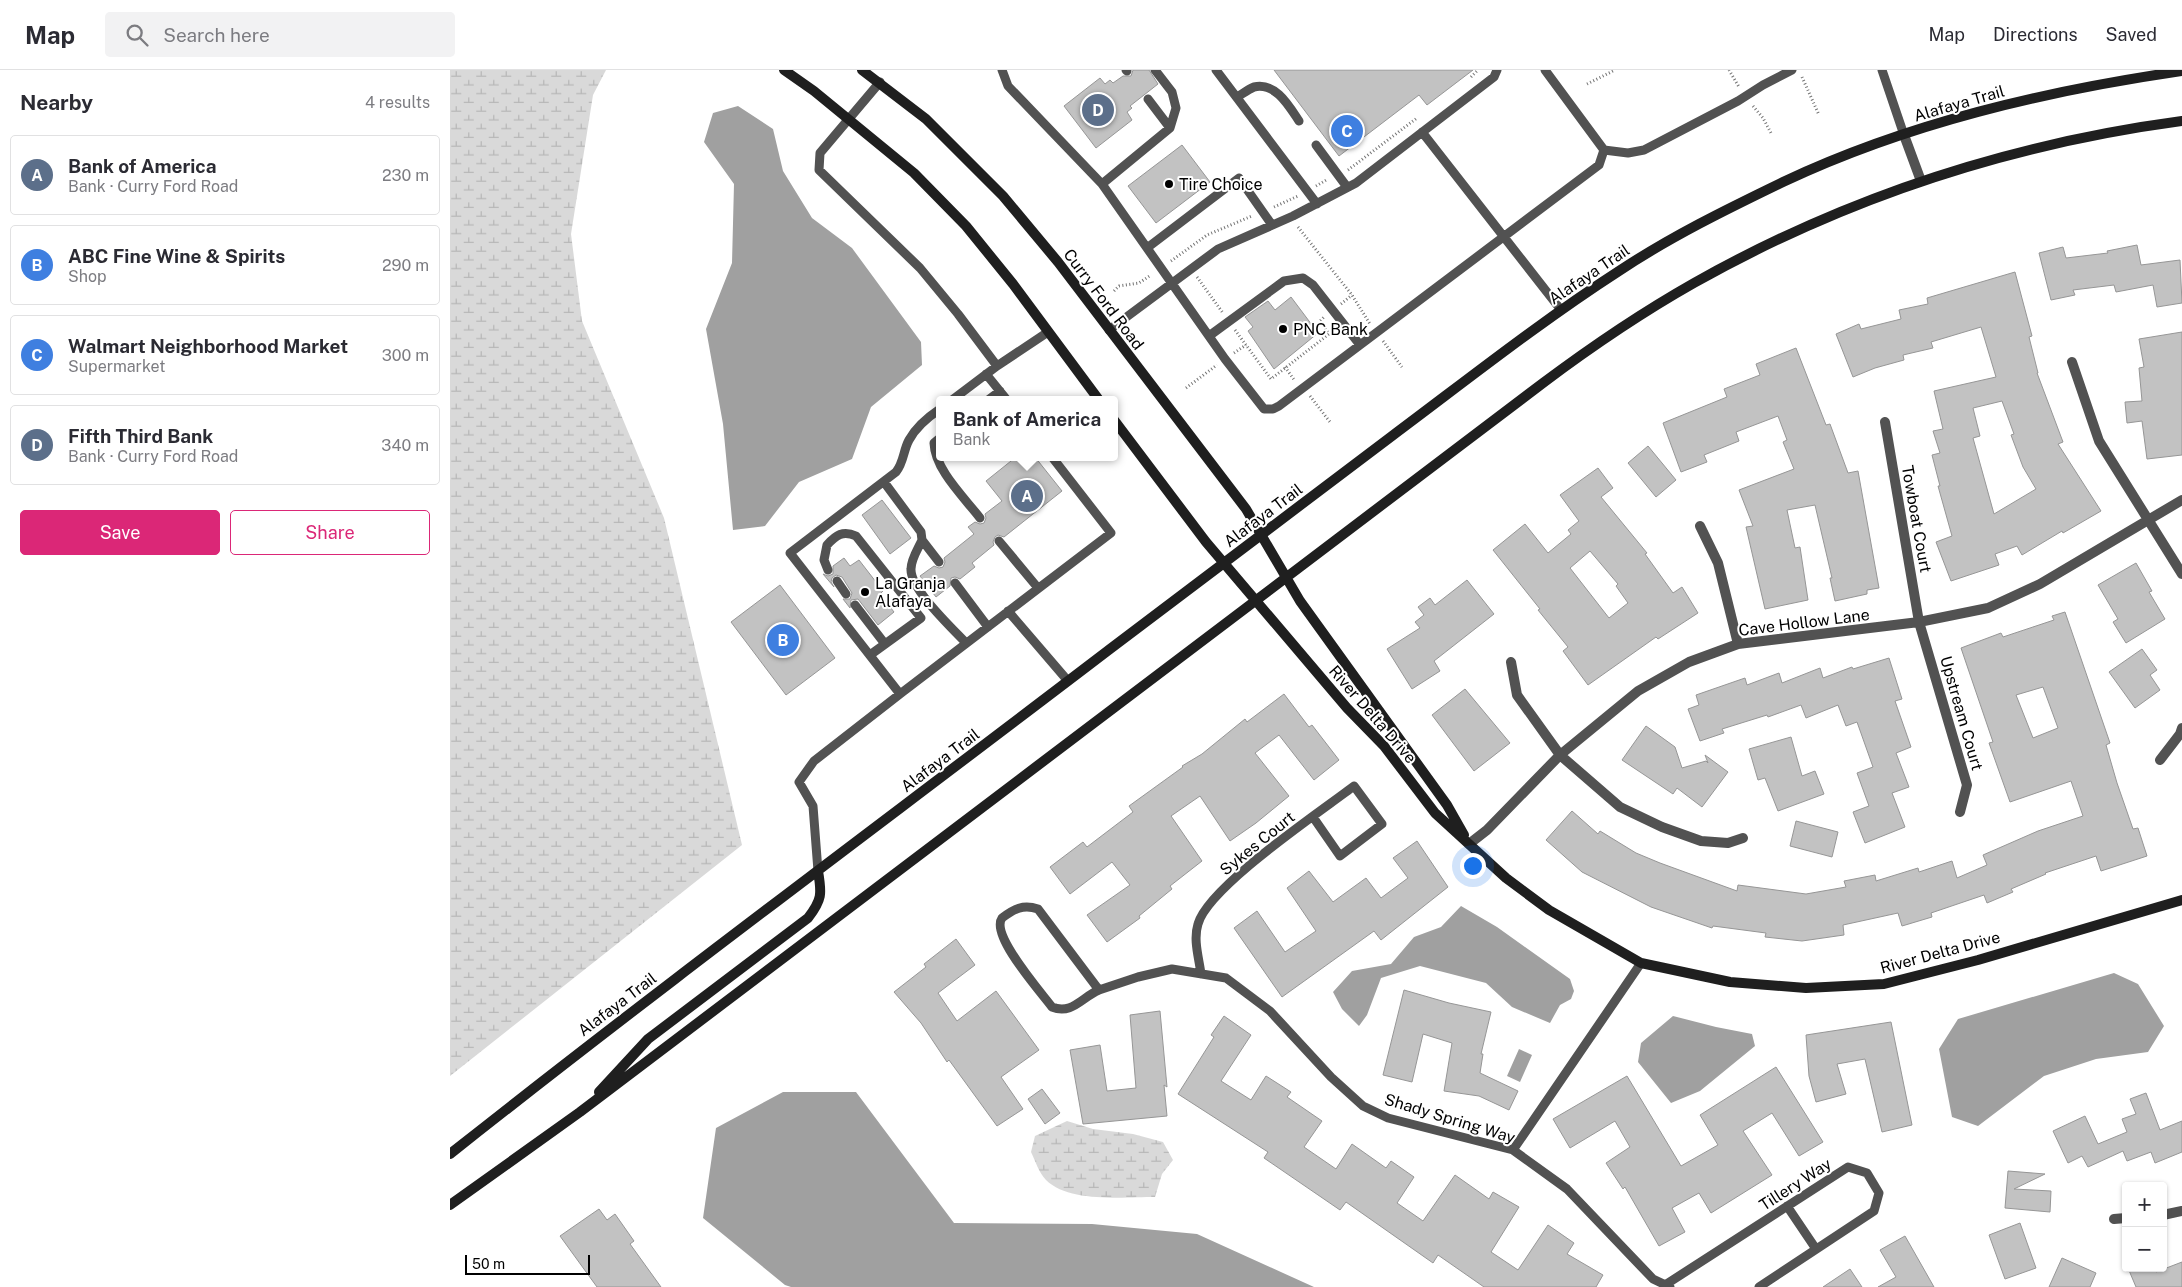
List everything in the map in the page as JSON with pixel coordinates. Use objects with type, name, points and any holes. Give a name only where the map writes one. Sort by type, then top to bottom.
[{"type":"main road","points":[[784,70],[849,119],[914,174],[966,226],[1096,396]]},
{"type":"main road","name":"Alafaya Trail","points":[[450,1154],[564,1064],[1261,535],[1561,310],[1623,268],[1736,206],[1788,180],[1904,135],[2015,102],[2155,73],[2182,72]]},
{"type":"main road","name":"Curry Ford Road","points":[[872,74],[926,119],[1003,196],[1058,262],[1246,509],[1286,578]]},
{"type":"main road","points":[[450,1204],[580,1112],[1542,383],[1642,314],[1694,283],[1761,248],[1812,224],[1921,180],[2086,136],[2182,121]]},
{"type":"main road","points":[[1118,425],[1224,563],[1256,600]]},
{"type":"main road","name":"River Delta Drive","points":[[1286,578],[1300,601],[1447,805],[1469,844]]},
{"type":"main road","name":"River Delta Drive","points":[[1256,600],[1347,708],[1384,746],[1435,813],[1506,878],[1549,910],[1641,963],[1730,982],[1806,988],[1884,984],[1978,960],[2182,900]]},
{"type":"main road","points":[[580,1112],[648,1039],[808,918],[818,905],[821,892],[818,871]]},
{"type":"street","points":[[1904,135],[1921,180]]},
{"type":"street","points":[[2072,362],[2099,441],[2182,574]]},
{"type":"street","name":"Towboat Court","points":[[1885,422],[1919,622]]},
{"type":"street","name":"Cave Hollow Lane","points":[[1469,844],[1487,830],[1560,755],[1638,691],[1690,662],[1738,644],[1919,622],[1988,608],[2040,584],[2182,500]]},
{"type":"street","points":[[1700,526],[1718,563],[1738,644]]},
{"type":"street","name":"Upstream Court","points":[[1919,622],[1967,785],[1960,812]]},
{"type":"street","points":[[1512,662],[1517,695],[1560,755],[1620,807],[1662,828],[1713,844],[1728,843],[1743,838]]},
{"type":"street","points":[[2160,760],[2180,734],[2182,728]]},
{"type":"street","points":[[2167,1214],[2182,1211]]},
{"type":"street","points":[[2114,1219],[2122,1218]]},
{"type":"lane","points":[[1002,70],[1008,86],[1102,184],[1209,336],[1264,409],[1268,410],[1279,406],[1599,165],[1604,150]]},
{"type":"lane","points":[[1102,184],[1170,128],[1176,108],[1172,92],[1155,70]]},
{"type":"lane","points":[[1216,70],[1317,204]]},
{"type":"lane","points":[[1109,330],[1218,248],[1317,204],[1348,187],[1494,77],[1497,70]]},
{"type":"lane","points":[[1545,70],[1604,150],[1628,153],[1644,150],[1738,101],[1792,70]]},
{"type":"lane","points":[[1882,70],[1904,135]]},
{"type":"lane","points":[[872,74],[849,119],[820,153],[819,170],[920,268],[997,366]]},
{"type":"lane","points":[[1237,97],[1254,87],[1268,87],[1285,100],[1299,122]]},
{"type":"lane","points":[[1148,98],[1170,128]]},
{"type":"lane","points":[[1422,132],[1561,310]]},
{"type":"lane","points":[[1316,145],[1348,187]]},
{"type":"lane","points":[[1147,248],[1239,178],[1272,225]]},
{"type":"lane","points":[[1209,336],[1276,287],[1293,278],[1303,278],[1313,285],[1334,309],[1360,345]]},
{"type":"lane","points":[[957,396],[997,366],[1048,332]]},
{"type":"lane","points":[[986,374],[1004,396]]},
{"type":"lane","points":[[993,396],[1000,391]]},
{"type":"lane","points":[[900,694],[790,554],[896,472],[902,465],[908,440],[915,430],[936,412]]},
{"type":"lane","points":[[936,441],[934,442],[934,454],[936,457]]},
{"type":"lane","points":[[938,461],[945,473],[980,518]]},
{"type":"lane","points":[[818,871],[813,806],[799,782],[814,761],[1111,533],[1055,461]]},
{"type":"lane","points":[[884,482],[921,532],[922,540],[939,562]]},
{"type":"lane","points":[[828,570],[824,560],[827,545],[840,533],[848,532],[856,536],[921,618],[870,655]]},
{"type":"lane","points":[[922,540],[913,559],[911,574],[921,592],[966,643]]},
{"type":"lane","points":[[999,541],[1038,588]]},
{"type":"lane","points":[[837,581],[846,594]]},
{"type":"lane","points":[[955,583],[988,627]]},
{"type":"lane","points":[[855,605],[885,644]]},
{"type":"lane","points":[[1008,611],[1068,681]]},
{"type":"lane","name":"Sykes Court","points":[[1201,974],[1196,939],[1198,924],[1205,910],[1238,874],[1313,817],[1354,786],[1382,824],[1340,856],[1313,817]]},
{"type":"lane","name":"Shady Spring Way","points":[[1102,989],[1038,909],[1025,906],[1017,908],[1002,918],[999,927],[1005,943],[1052,1007],[1059,1010],[1068,1009],[1102,989],[1138,977],[1172,969],[1226,978],[1270,1011],[1331,1077],[1363,1106],[1388,1118],[1513,1150],[1566,1189],[1653,1279],[1667,1286]]},
{"type":"lane","points":[[1513,1150],[1641,963]]},
{"type":"lane","name":"Tillery Way","points":[[1667,1286],[1848,1167],[1867,1172],[1879,1193],[1874,1210],[1759,1287]]},
{"type":"lane","points":[[1787,1206],[1816,1249]]},
{"type":"path","points":[[1465,82],[1478,70]]},
{"type":"path","points":[[1586,84],[1615,70]]},
{"type":"path","points":[[1799,70],[1818,115]]},
{"type":"path","points":[[1114,291],[1120,286],[1139,283],[1207,235],[1349,170],[1418,117]]},
{"type":"path","points":[[1299,231],[1352,295],[1360,310],[1402,366]]},
{"type":"path","points":[[1180,255],[1271,378],[1329,334],[1320,321],[1352,295]]},
{"type":"green space","points":[[450,70],[606,70],[593,95],[571,234],[582,321],[664,518],[742,845],[450,1076]]},
{"type":"green space","points":[[1067,1121],[1093,1129],[1133,1134],[1163,1142],[1173,1160],[1162,1174],[1155,1197],[1113,1198],[1082,1195],[1056,1187],[1046,1180],[1031,1152],[1035,1136]]},
{"type":"shaded area","points":[[738,106],[773,129],[783,171],[812,218],[852,248],[921,342],[922,365],[871,407],[852,459],[799,482],[765,526],[733,530],[723,424],[706,329],[732,263],[734,184],[704,142],[713,113]]},
{"type":"shaded area","points":[[1461,906],[1497,927],[1570,979],[1574,991],[1571,999],[1560,1005],[1550,1023],[1512,1007],[1486,983],[1420,966],[1381,978],[1367,1015],[1359,1026],[1342,1009],[1333,992],[1352,971],[1391,964],[1414,937],[1441,927]]},
{"type":"shaded area","points":[[2114,973],[2138,984],[2164,1026],[2148,1052],[2096,1059],[2044,1076],[1978,1126],[1952,1117],[1939,1049],[1958,1019]]},
{"type":"shaded area","points":[[1673,1016],[1752,1034],[1755,1046],[1700,1091],[1671,1103],[1638,1062],[1641,1043]]},
{"type":"shaded area","points":[[1519,1049],[1532,1055],[1520,1082],[1507,1076]]},
{"type":"shaded area","points":[[783,1092],[856,1092],[954,1223],[1092,1224],[1197,1234],[1314,1287],[791,1287],[785,1285],[703,1218],[716,1128]]},
{"type":"building","points":[[1133,70],[1149,70],[1158,84],[1130,106],[1132,108],[1127,112],[1132,120],[1096,148],[1064,106],[1100,78],[1105,84],[1110,80],[1113,83],[1123,76],[1131,76]]},
{"type":"building","points":[[1274,70],[1473,70],[1427,105],[1419,95],[1339,156]]},
{"type":"building","name":"Tire Choice","points":[[1182,145],[1210,182],[1156,223],[1128,186]]},
{"type":"building","points":[[2137,245],[2141,265],[2180,260],[2182,303],[2157,307],[2153,285],[2116,292],[2114,285],[2073,290],[2075,295],[2051,300],[2039,253],[2063,247],[2066,258],[2108,253],[2107,251]]},
{"type":"building","points":[[2015,272],[2032,336],[2029,337],[2037,373],[2063,442],[2058,444],[2101,511],[2063,533],[2062,531],[2022,555],[2017,546],[1995,554],[1999,565],[1951,581],[1936,542],[1952,536],[1938,486],[1940,486],[1932,455],[1940,453],[1933,431],[1943,429],[1934,391],[1996,377],[1981,327],[1931,342],[1933,348],[1903,355],[1904,360],[1875,368],[1853,377],[1836,334],[1859,324],[1861,329],[1901,319],[1899,310],[1928,304],[1927,298]],"holes":[[[2002,401],[2014,434],[2011,435],[2023,467],[2036,489],[1994,514],[1973,438],[1980,436],[1973,408]]]},
{"type":"building","name":"PNC Bank","points":[[1291,297],[1318,333],[1274,369],[1248,331],[1253,327],[1245,317],[1268,301],[1275,310]]},
{"type":"building","points":[[2182,332],[2182,455],[2147,459],[2142,421],[2127,423],[2125,402],[2142,401],[2139,368],[2144,367],[2139,339]]},
{"type":"building","points":[[1796,348],[1826,425],[1830,424],[1848,473],[1858,471],[1879,588],[1867,590],[1867,594],[1835,601],[1830,578],[1832,578],[1815,505],[1787,510],[1795,548],[1800,547],[1808,600],[1765,609],[1746,527],[1753,526],[1739,490],[1794,469],[1783,442],[1787,440],[1778,416],[1736,432],[1739,441],[1704,455],[1707,462],[1681,472],[1663,423],[1727,397],[1724,389],[1760,375],[1756,364]]},
{"type":"building","points":[[1648,446],[1676,480],[1656,497],[1628,463]]},
{"type":"building","points":[[1011,461],[1038,461],[1062,491],[1004,537],[998,535],[995,537],[994,545],[972,563],[975,567],[960,579],[951,578],[950,586],[936,597],[920,576],[934,566],[943,567],[944,558],[974,534],[968,527],[975,522],[984,523],[985,514],[1002,501],[986,481]]},
{"type":"building","points":[[1598,468],[1613,488],[1601,497],[1647,553],[1645,554],[1673,593],[1682,587],[1698,613],[1658,639],[1656,637],[1588,685],[1563,651],[1568,647],[1493,550],[1525,524],[1548,553],[1571,534],[1568,530],[1579,521],[1560,495]],"holes":[[[1590,551],[1618,584],[1616,586],[1628,603],[1609,618],[1570,568]]]},
{"type":"building","points":[[882,500],[911,538],[890,554],[862,515]]},
{"type":"building","name":"La Granja Alafaya","points":[[844,558],[850,566],[859,560],[883,591],[880,594],[894,612],[878,625],[858,599],[851,600],[850,608],[843,599],[850,599],[852,593],[842,577],[836,575],[832,578],[831,582],[834,587],[823,574],[828,576],[833,574],[833,566]]},
{"type":"building","points":[[2136,563],[2152,591],[2149,592],[2165,619],[2126,643],[2113,622],[2118,619],[2098,585]]},
{"type":"building","points":[[1467,580],[1494,614],[1434,661],[1440,671],[1412,689],[1387,649],[1420,628],[1415,622],[1424,615],[1418,607],[1430,598],[1435,605]]},
{"type":"building","points":[[780,585],[835,658],[786,695],[731,622]]},
{"type":"building","points":[[2065,612],[2110,743],[2106,745],[2117,783],[2133,829],[2138,828],[2147,856],[2101,871],[2096,856],[2045,873],[2011,889],[2013,892],[1987,903],[1984,895],[1931,913],[1932,917],[1902,926],[1898,913],[1843,925],[1844,935],[1802,941],[1765,937],[1766,933],[1713,926],[1712,928],[1651,907],[1582,872],[1546,840],[1572,811],[1598,834],[1600,831],[1636,853],[1737,891],[1738,885],[1806,894],[1846,887],[1844,881],[1875,875],[1876,881],[1918,868],[1919,872],[1952,861],[1957,878],[1987,865],[1983,855],[2038,831],[2083,816],[2071,781],[2010,802],[1989,743],[1993,742],[1961,648],[2001,633],[2003,637],[2054,620],[2052,616]],"holes":[[[2043,687],[2058,728],[2033,738],[2016,695]]]},
{"type":"building","points":[[2142,649],[2157,670],[2150,675],[2160,690],[2135,708],[2109,672]]},
{"type":"building","points":[[1889,658],[1902,699],[1895,701],[1911,747],[1896,753],[1909,787],[1892,793],[1905,827],[1865,843],[1853,812],[1869,806],[1857,773],[1873,767],[1857,722],[1846,726],[1838,705],[1806,718],[1801,705],[1768,717],[1767,715],[1722,729],[1724,733],[1700,741],[1688,709],[1699,705],[1696,695],[1745,678],[1747,685],[1779,673],[1782,683],[1820,668],[1823,678],[1852,667],[1853,669]]},
{"type":"building","points":[[1465,689],[1510,743],[1474,771],[1432,715]]},
{"type":"building","points":[[1284,694],[1309,727],[1312,725],[1339,760],[1314,780],[1279,735],[1255,753],[1289,796],[1256,823],[1230,841],[1200,796],[1171,816],[1202,861],[1170,886],[1172,889],[1139,916],[1140,918],[1107,942],[1087,915],[1130,885],[1112,862],[1070,894],[1050,867],[1083,842],[1087,847],[1133,812],[1129,806],[1182,766],[1202,754],[1245,719],[1247,722]]},
{"type":"building","points":[[1646,726],[1675,747],[1682,768],[1706,761],[1708,763],[1705,755],[1728,772],[1702,807],[1677,788],[1673,794],[1622,760]]},
{"type":"building","points":[[1791,737],[1802,776],[1815,771],[1824,794],[1778,811],[1765,778],[1758,780],[1749,749]]},
{"type":"building","points":[[1796,821],[1838,832],[1832,857],[1790,846]]},
{"type":"building","points":[[1417,841],[1448,887],[1381,940],[1374,931],[1282,997],[1234,928],[1257,911],[1285,952],[1316,931],[1287,888],[1309,871],[1333,902],[1366,878],[1381,898],[1408,878],[1393,858]]},
{"type":"building","points":[[956,939],[975,965],[938,993],[957,1021],[996,991],[1039,1050],[1001,1077],[1023,1109],[997,1126],[949,1060],[947,1062],[921,1023],[894,992],[926,967],[924,964]]},
{"type":"building","points":[[1404,990],[1449,1003],[1491,1012],[1481,1054],[1483,1054],[1480,1073],[1518,1091],[1509,1110],[1479,1096],[1444,1091],[1452,1043],[1423,1034],[1412,1082],[1383,1075]]},
{"type":"building","points":[[1160,1011],[1167,1087],[1164,1085],[1167,1116],[1083,1124],[1070,1050],[1100,1045],[1107,1091],[1136,1088],[1130,1015]]},
{"type":"building","points":[[1224,1016],[1251,1035],[1221,1081],[1251,1100],[1266,1076],[1291,1092],[1287,1097],[1322,1121],[1304,1147],[1336,1169],[1352,1144],[1386,1168],[1391,1161],[1414,1177],[1397,1203],[1423,1221],[1455,1175],[1489,1199],[1493,1192],[1519,1207],[1491,1252],[1518,1270],[1548,1225],[1574,1243],[1567,1254],[1603,1275],[1596,1287],[1484,1287],[1438,1255],[1433,1263],[1346,1202],[1340,1210],[1264,1158],[1268,1152],[1178,1094],[1214,1037],[1211,1035]]},
{"type":"building","points":[[1891,1022],[1912,1125],[1882,1132],[1865,1059],[1837,1064],[1846,1094],[1816,1102],[1809,1076],[1806,1035]]},
{"type":"building","points":[[1776,1067],[1823,1142],[1799,1156],[1772,1113],[1743,1131],[1772,1175],[1711,1213],[1699,1193],[1672,1208],[1685,1232],[1659,1246],[1625,1187],[1623,1189],[1606,1163],[1630,1147],[1615,1121],[1570,1148],[1553,1119],[1627,1076],[1681,1166],[1718,1145],[1700,1115]]},
{"type":"building","points":[[1042,1089],[1060,1113],[1045,1124],[1028,1099]]},
{"type":"building","points":[[2146,1093],[2160,1130],[2182,1121],[2182,1152],[2155,1163],[2151,1152],[2127,1161],[2123,1151],[2088,1167],[2082,1156],[2068,1163],[2053,1131],[2085,1116],[2098,1144],[2127,1132],[2122,1119],[2136,1114],[2130,1099]]},
{"type":"building","points":[[2008,1171],[2045,1174],[2014,1189],[2051,1191],[2050,1212],[2005,1208]]},
{"type":"building","points":[[599,1209],[607,1220],[615,1214],[634,1241],[630,1244],[661,1287],[597,1287],[560,1236]]},
{"type":"building","points":[[2020,1223],[2036,1268],[2005,1279],[1989,1235]]},
{"type":"building","points":[[1905,1236],[1934,1287],[1878,1287],[1896,1277],[1880,1250]]},
{"type":"building","points":[[2062,1258],[2096,1273],[2090,1287],[2049,1287]]},
{"type":"building","points":[[2182,1262],[2182,1287],[2136,1287],[2130,1272],[2167,1272],[2167,1268]]},
{"type":"building","points":[[1850,1269],[1862,1287],[1823,1287]]},
{"type":"place","name":"Fifth Third Bank","points":[[1098,110]]},
{"type":"place","name":"Walmart Neighborhood Market","points":[[1347,131]]},
{"type":"place","name":"Tire Choice","points":[[1169,184]]},
{"type":"place","name":"PNC Bank","points":[[1283,329]]},
{"type":"place","name":"Bank of America","points":[[1027,496]]},
{"type":"place","name":"La Granja Alafaya","points":[[865,592]]},
{"type":"place","name":"ABC Fine Wine & Spirits","points":[[783,640]]}]
